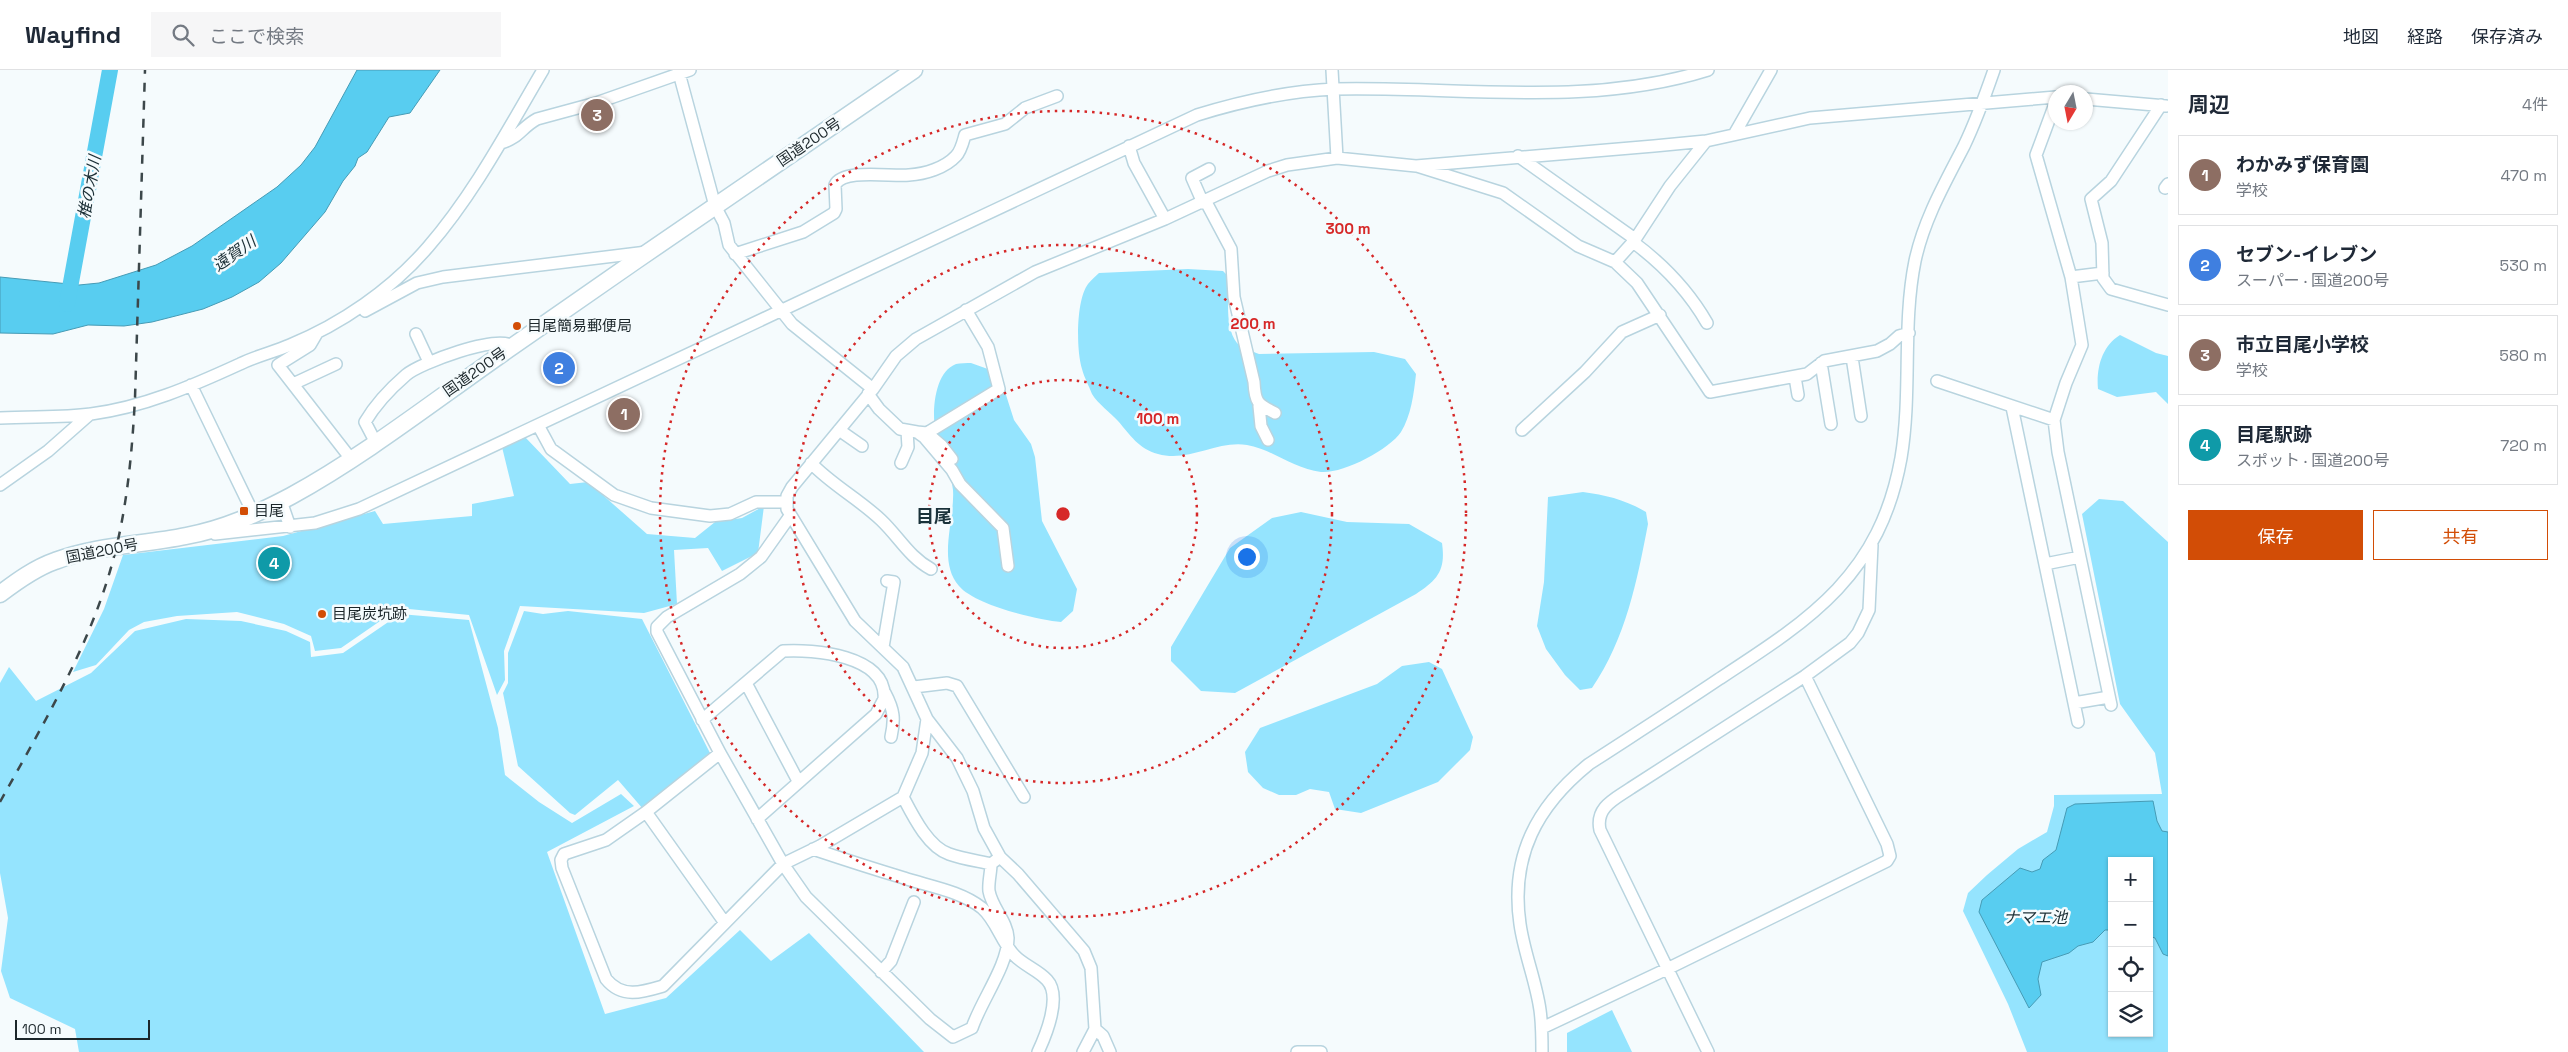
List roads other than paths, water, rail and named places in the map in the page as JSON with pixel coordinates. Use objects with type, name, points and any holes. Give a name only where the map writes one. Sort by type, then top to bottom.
[{"type":"highway","name":"国道200号","points":[[0,594],[23,577],[54,561],[88,551],[186,536],[254,515],[280,501],[376,443],[512,346],[914,70]]},
{"type":"street","points":[[0,418],[90,414],[152,402],[317,333],[340,319],[383,290],[427,248],[460,206],[501,142],[543,70]]},
{"type":"street","points":[[1332,70],[1337,158]]},
{"type":"street","points":[[186,536],[316,523],[359,509],[1172,125],[1222,107],[1287,94],[1334,90],[1586,93],[1653,84],[1708,70]]},
{"type":"street","points":[[1735,133],[1770,70]]},
{"type":"street","points":[[1542,1052],[1540,1008],[1520,926],[1518,890],[1526,846],[1538,820],[1564,785],[1589,764],[1770,645],[1822,606],[1847,579],[1872,543],[1896,484],[1901,457],[1912,284],[1920,240],[1930,212],[1974,124],[1994,70]]},
{"type":"street","points":[[501,142],[515,138],[530,123],[542,117],[611,98],[679,72],[715,206],[724,223],[729,244],[735,254],[792,324],[871,391],[889,420],[900,429],[917,432],[942,446],[952,459]]},
{"type":"street","points":[[735,254],[803,232],[834,213],[836,209],[835,185],[848,175],[908,175],[936,168],[957,155],[966,135],[1005,124],[1025,108],[1057,96]]},
{"type":"street","points":[[790,516],[761,557],[740,574],[667,617],[658,627],[659,638],[757,819],[783,864],[806,897],[930,1019],[953,1037],[972,1028],[978,1010],[1007,947],[1008,936],[989,892],[996,861],[973,791],[957,758],[927,719],[914,687],[903,667],[856,621],[790,516],[786,502],[792,487],[871,391],[896,356],[916,339],[1035,272],[1165,219],[1268,171],[1306,162],[1337,158],[1416,166],[1706,141],[1735,133],[1810,118],[2048,97]]},
{"type":"street","points":[[2093,100],[2165,106]]},
{"type":"street","points":[[2165,106],[2110,181],[2092,199],[2102,242],[2103,278],[2112,289],[2168,305]]},
{"type":"street","points":[[2048,123],[2036,155],[2071,277],[2082,345],[2066,383],[2054,420],[2058,452],[2110,701],[2074,703]]},
{"type":"street","points":[[1615,262],[1634,240],[1670,186],[1706,141]]},
{"type":"street","points":[[1130,146],[1134,163],[1165,219]]},
{"type":"street","points":[[1518,156],[1634,240],[1663,265],[1693,300],[1707,323]]},
{"type":"street","points":[[1416,166],[1503,194],[1578,246],[1615,262],[1637,283],[1710,392],[1806,374],[1821,364],[1877,351],[1899,336],[1910,333]]},
{"type":"street","points":[[1209,169],[1192,178],[1231,249],[1234,296],[1254,382],[1255,396],[1259,406],[1261,426],[1268,440]]},
{"type":"street","points":[[340,319],[360,314],[417,283],[443,277],[652,251]]},
{"type":"street","points":[[2071,277],[2103,273]]},
{"type":"street","points":[[901,463],[917,432],[999,389],[988,347],[966,310]]},
{"type":"street","points":[[1522,430],[1585,372],[1622,332],[1660,316]]},
{"type":"street","points":[[317,333],[315,340],[278,365],[351,459]]},
{"type":"street","points":[[416,334],[429,362]]},
{"type":"street","points":[[376,443],[365,422],[371,411],[407,374],[429,362],[483,346],[503,342],[512,346]]},
{"type":"street","points":[[1852,357],[1861,416]]},
{"type":"street","points":[[292,384],[332,364]]},
{"type":"street","points":[[1821,364],[1831,424]]},
{"type":"street","points":[[1795,377],[1798,395]]},
{"type":"street","points":[[1937,381],[2054,420]]},
{"type":"street","points":[[191,385],[254,515]]},
{"type":"street","points":[[1259,406],[1275,413]]},
{"type":"street","points":[[2012,407],[2078,722]]},
{"type":"street","points":[[0,485],[48,451],[90,414]]},
{"type":"street","points":[[0,428],[21,417]]},
{"type":"street","points":[[538,425],[552,449],[614,495],[650,508],[710,516],[730,514],[756,502],[786,502]]},
{"type":"street","points":[[839,430],[862,446]]},
{"type":"street","points":[[917,432],[952,470],[960,484],[1003,528],[1008,566]]},
{"type":"street","points":[[811,464],[824,477],[882,521],[916,561],[931,569]]},
{"type":"street","points":[[280,501],[290,527]]},
{"type":"street","points":[[1708,1052],[1598,823],[1602,811],[1631,788],[1805,676],[1850,643],[1865,622],[1871,598],[1872,543]]},
{"type":"street","points":[[2045,564],[2080,557]]},
{"type":"street","points":[[883,647],[894,582],[887,581]]},
{"type":"street","points":[[702,720],[783,651],[837,655],[856,660],[876,676],[893,708],[895,720],[891,737]]},
{"type":"street","points":[[1542,1028],[1880,865],[1890,856],[1887,844],[1805,676]]},
{"type":"street","points":[[746,683],[798,781]]},
{"type":"street","points":[[914,687],[947,683],[958,686],[1024,797]]},
{"type":"street","points":[[757,819],[876,714],[883,704],[885,693]]},
{"type":"street","points":[[720,753],[646,812],[606,840],[564,854],[561,860],[562,868],[606,980],[613,988],[626,992],[642,993],[663,986],[783,864],[813,849],[903,797],[922,753],[927,719]]},
{"type":"street","points":[[903,797],[912,815],[936,847],[948,854],[996,861],[1018,874],[1084,951],[1091,968],[1095,1029],[1083,1052]]},
{"type":"street","points":[[646,812],[725,923]]},
{"type":"street","points":[[813,849],[969,900],[982,908],[991,919],[1007,947],[1051,986],[1050,1022],[1038,1052]]},
{"type":"street","points":[[881,972],[890,961],[914,902]]},
{"type":"street","points":[[1095,1029],[1103,1036],[1110,1052]]},
{"type":"street","points":[[1297,1052],[1321,1052]]},
{"type":"water","name":"遠賀川","points":[[357,70],[440,70],[410,113],[389,117],[367,152],[358,158],[355,166],[343,181],[325,212],[281,263],[259,282],[232,297],[203,309],[152,322],[124,326],[88,325],[53,334],[0,333],[0,277],[79,285],[99,283],[156,265],[192,246],[277,187],[301,165],[315,147]]},
{"type":"water","name":"ナマエ池","points":[[2153,801],[2157,821],[2162,831],[2168,832],[2168,956],[2163,954],[2153,937],[2153,857],[2108,857],[2108,930],[2105,930],[2093,942],[2078,946],[2069,953],[2042,962],[2038,979],[2041,995],[2029,1008],[1979,912],[1982,900],[2020,868],[2032,872],[2040,869],[2043,860],[2056,850],[2067,808],[2075,804]]},
{"type":"waterway","name":"椎の木川","points":[[67,304],[110,70]]},
{"type":"railway","points":[[0,802],[78,656],[102,595],[117,544],[125,503],[135,398],[145,70]]},
{"type":"place","name":"市立目尾小学校","points":[[597,115]]},
{"type":"place","name":"目尾簡易郵便局","points":[[517,326]]},
{"type":"place","name":"セブン-イレブン","points":[[559,368]]},
{"type":"place","name":"わかみず保育園","points":[[624,414]]},
{"type":"place","name":"目尾","points":[[244,511]]},
{"type":"place","name":"目尾駅跡","points":[[274,563]]},
{"type":"place","name":"目尾炭坑跡","points":[[322,614]]},
{"type":"district","name":"目尾","points":[[934,517]]}]
